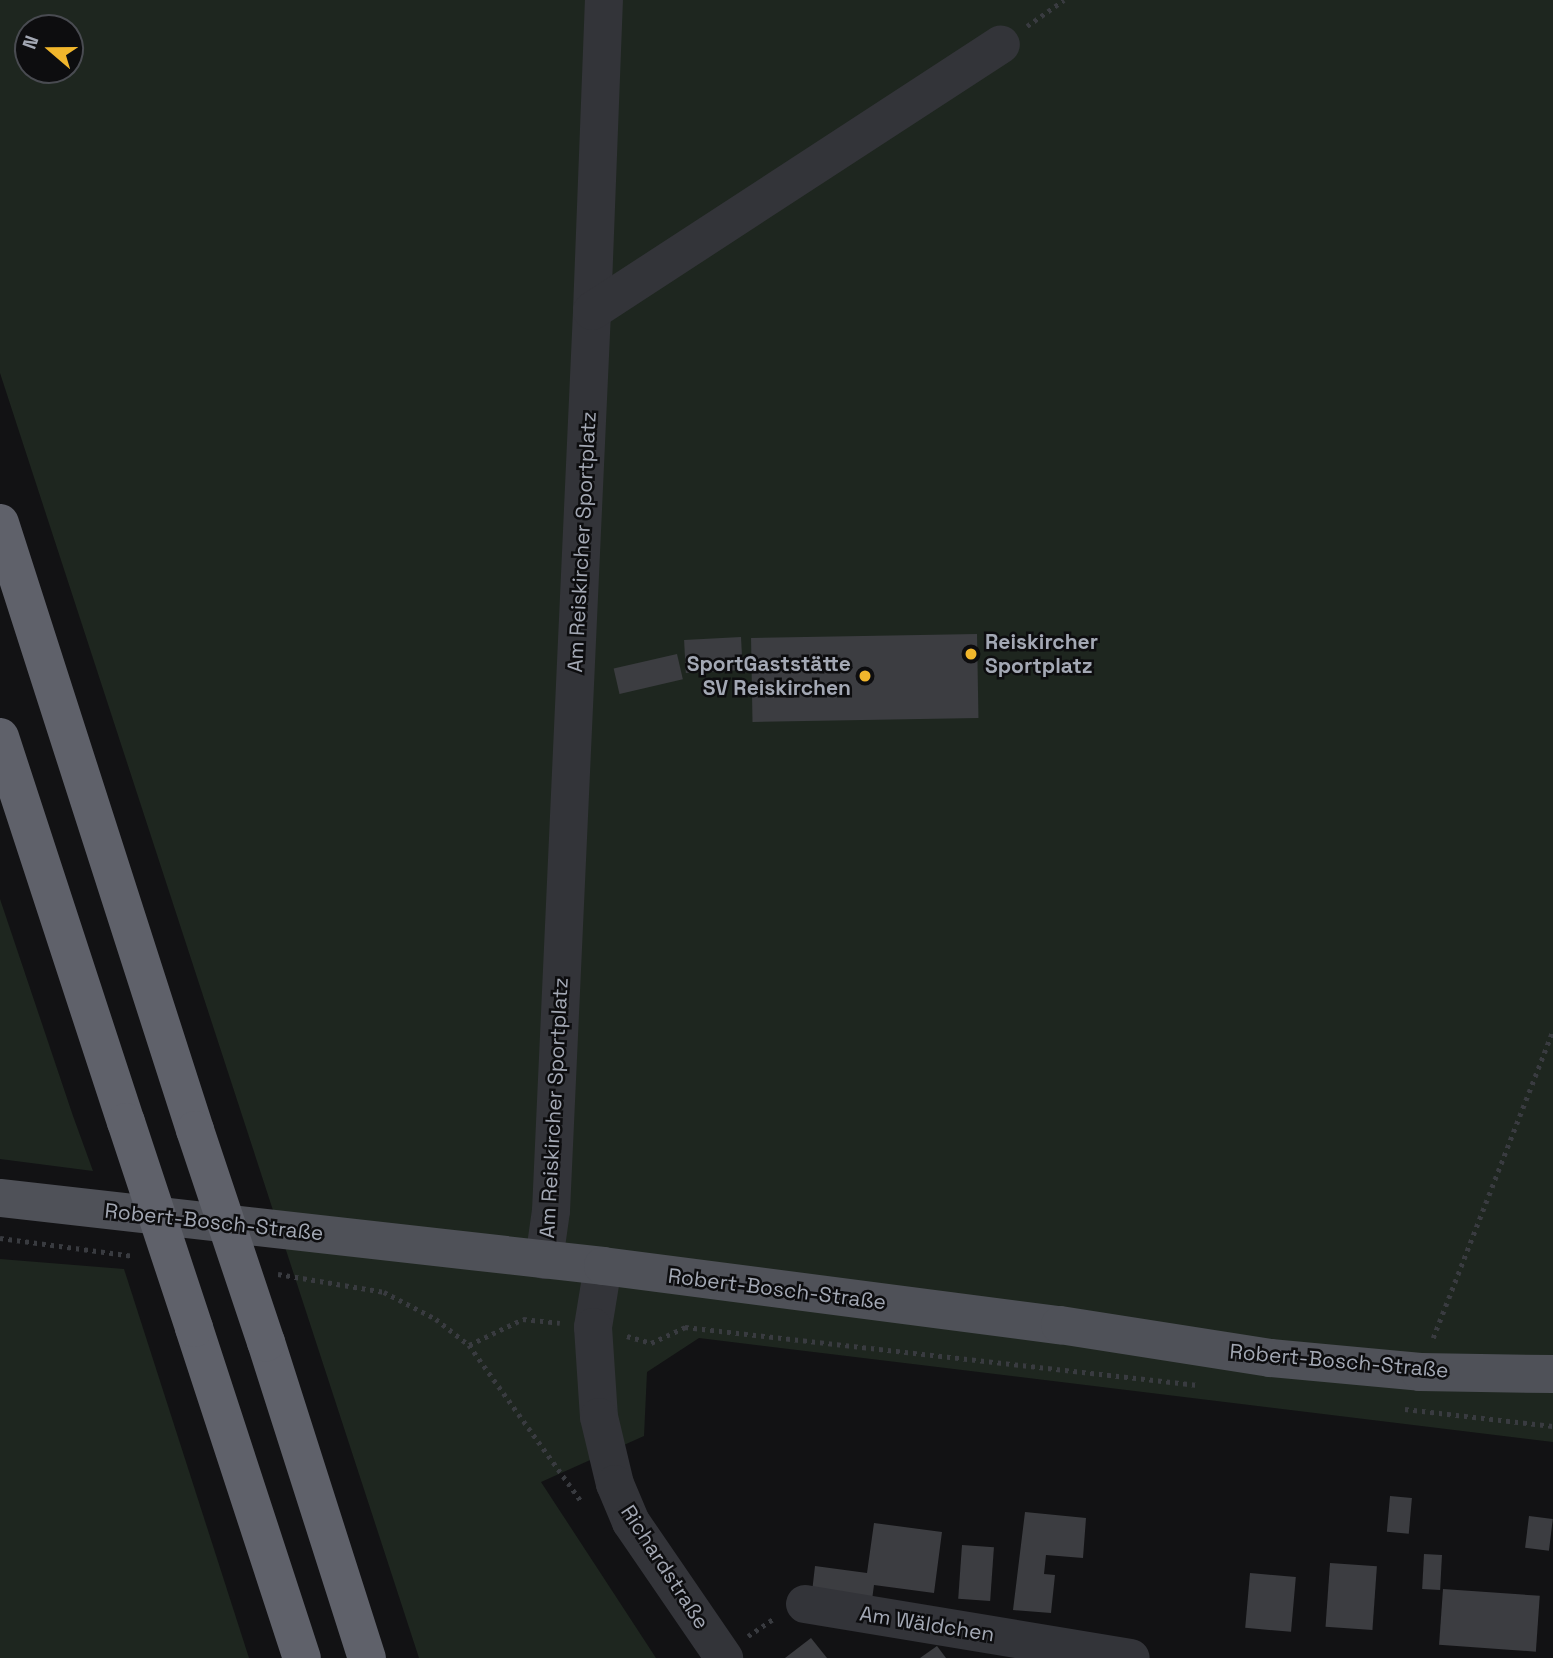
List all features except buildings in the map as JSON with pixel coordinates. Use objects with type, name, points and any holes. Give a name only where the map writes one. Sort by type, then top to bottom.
[{"type":"highway","points":[[0,523],[367,1658]]},
{"type":"highway","points":[[0,737],[302,1658]]},
{"type":"main road","name":"Robert-Bosch-Straße","points":[[0,1198],[603,1266],[1060,1325],[1270,1358],[1420,1372],[1553,1374]]},
{"type":"street","name":"Am Reiskircher Sportplatz","points":[[544,1260],[551,1211],[604,0]]},
{"type":"street","points":[[592,311],[1000,44]]},
{"type":"street","name":"Richardstraße","points":[[603,1266],[593,1327],[599,1417],[615,1484],[631,1522],[723,1656]]},
{"type":"street","name":"Am Wäldchen","points":[[805,1604],[1131,1658]]},
{"type":"path","points":[[1000,44],[1064,0]]},
{"type":"path","points":[[1420,1372],[1553,1031]]},
{"type":"path","points":[[0,1238],[137,1256]]},
{"type":"path","points":[[274,1274],[384,1293],[436,1319],[469,1345],[585,1506]]},
{"type":"path","points":[[469,1345],[523,1320],[593,1327],[651,1343],[685,1327],[1209,1387]]},
{"type":"path","points":[[1402,1409],[1553,1426]]},
{"type":"path","points":[[723,1656],[776,1618],[805,1604]]},
{"type":"shaded area","points":[[0,0],[1553,0],[1553,1442],[699,1338],[647,1372],[644,1436],[541,1482],[656,1658],[419,1658],[0,373]]},
{"type":"shaded area","points":[[0,899],[73,1116],[93,1171],[0,1159]]},
{"type":"shaded area","points":[[0,1259],[124,1269],[249,1658],[0,1658]]},
{"type":"place","name":"Reiskircher Sportplatz","points":[[971,654]]},
{"type":"place","name":"SportGaststätte SV Reiskirchen","points":[[865,676]]}]
